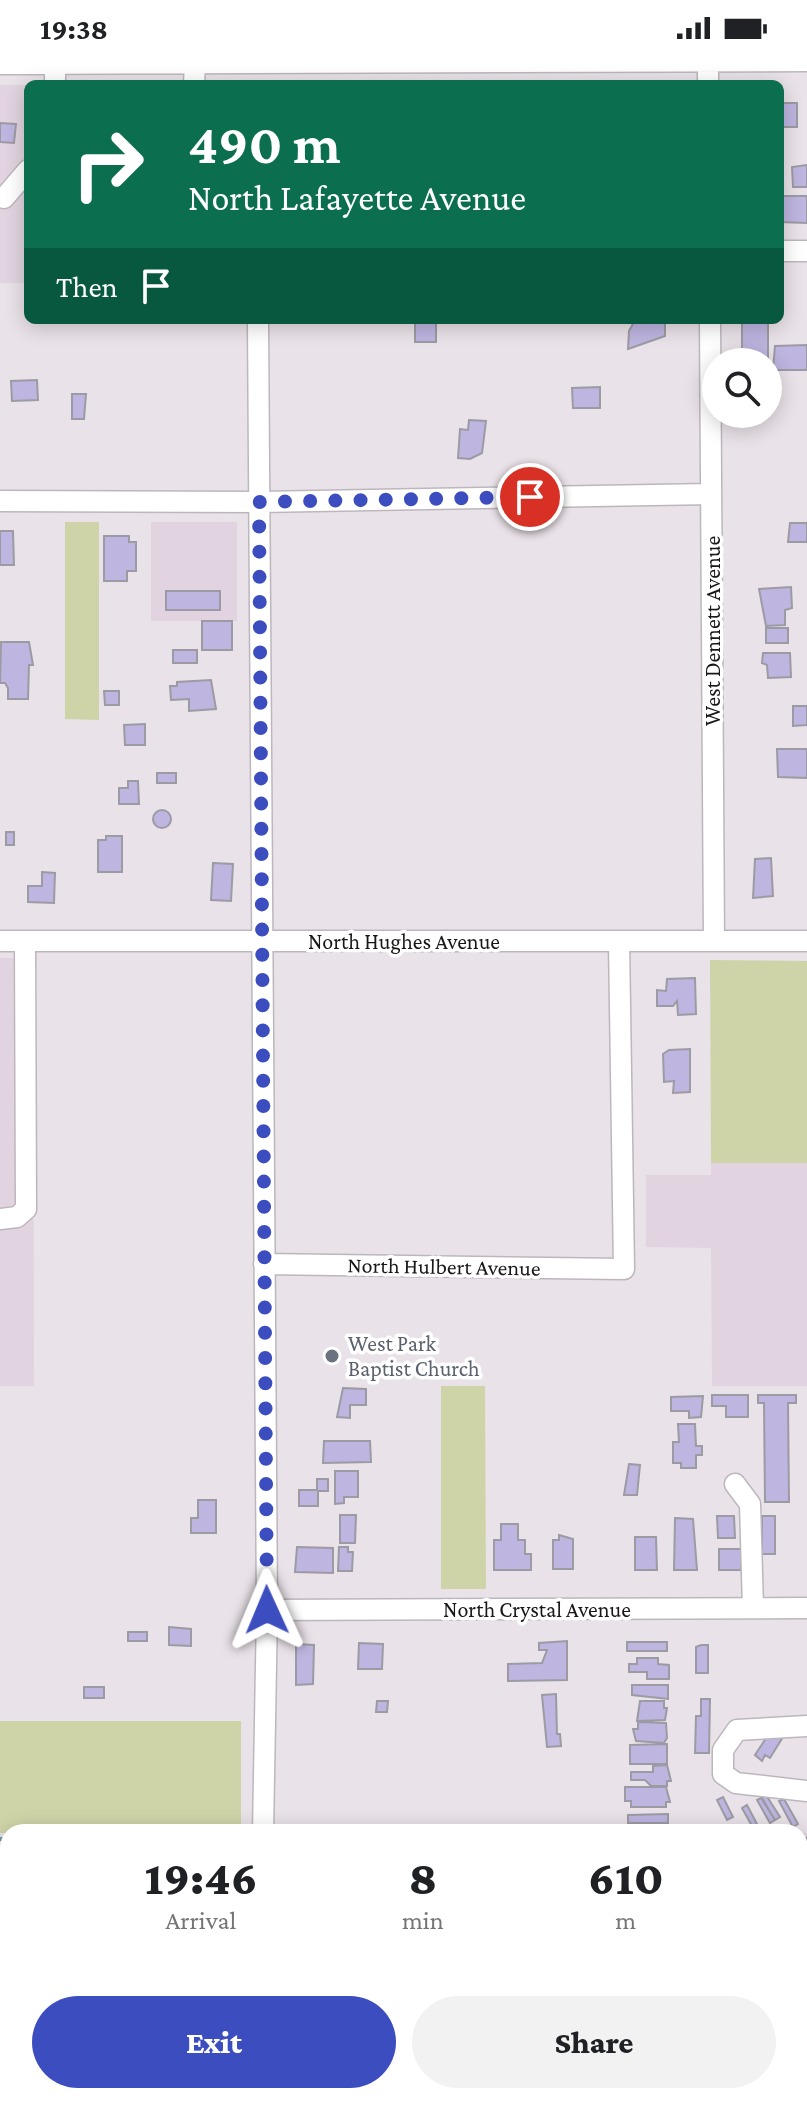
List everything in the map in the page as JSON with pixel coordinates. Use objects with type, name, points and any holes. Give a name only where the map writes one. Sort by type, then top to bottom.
[{"type":"street","points":[[708,58],[708,80]]},
{"type":"street","points":[[0,64],[55,74],[167,60],[194,74],[256,68],[708,58],[807,61]]},
{"type":"street","points":[[4,198],[24,175]]},
{"type":"street","points":[[784,251],[807,251]]},
{"type":"street","points":[[258,324],[267,1610],[263,1824]]},
{"type":"street","name":"West Dennett Avenue","points":[[710,324],[714,941]]},
{"type":"street","points":[[0,501],[259,502],[711,494]]},
{"type":"street","name":"North Hughes Avenue","points":[[0,941],[807,941]]},
{"type":"street","points":[[0,1219],[17,1217],[26,1209],[25,941]]},
{"type":"street","name":"North Hulbert Avenue","points":[[264,1264],[624,1269],[619,941]]},
{"type":"street","points":[[735,1484],[750,1504],[753,1608]]},
{"type":"street","name":"North Crystal Avenue","points":[[267,1610],[807,1608]]},
{"type":"street","points":[[807,1726],[737,1730],[723,1750],[723,1774],[736,1783],[807,1791]]},
{"type":"shaded area","points":[[0,85],[24,85],[24,283],[0,283]]},
{"type":"shaded area","points":[[151,522],[237,522],[237,621],[151,621]]},
{"type":"shaded area","points":[[0,958],[33,958],[34,1386],[0,1386]]},
{"type":"shaded area","points":[[711,1163],[807,1163],[807,1386],[712,1386],[711,1248],[646,1247],[646,1175],[711,1175]]},
{"type":"green space","points":[[65,522],[99,522],[99,720],[65,719]]},
{"type":"green space","points":[[710,960],[807,961],[807,1163],[711,1163]]},
{"type":"green space","points":[[441,1386],[485,1386],[486,1589],[441,1589]]},
{"type":"green space","points":[[0,1721],[241,1721],[241,1824],[0,1824]]},
{"type":"building","points":[[784,103],[797,103],[797,127],[784,127]]},
{"type":"building","points":[[0,123],[16,124],[14,143],[0,142]]},
{"type":"building","points":[[807,165],[807,187],[793,187],[792,167]]},
{"type":"building","points":[[784,196],[807,196],[807,223],[784,222]]},
{"type":"building","points":[[415,324],[436,324],[436,342],[415,342]]},
{"type":"building","points":[[633,324],[665,324],[665,336],[628,349],[629,331]]},
{"type":"building","points":[[742,324],[768,324],[768,348],[742,348]]},
{"type":"building","points":[[807,345],[807,370],[782,370],[782,348],[775,346]]},
{"type":"building","points":[[37,380],[38,400],[12,401],[11,381]]},
{"type":"building","points":[[600,387],[600,408],[573,408],[572,388]]},
{"type":"building","points":[[72,394],[86,394],[84,419],[72,419]]},
{"type":"building","points":[[469,420],[486,421],[482,453],[470,459],[458,458],[460,429],[468,430]]},
{"type":"building","points":[[790,523],[807,523],[807,542],[788,542]]},
{"type":"building","points":[[0,531],[13,531],[14,565],[0,565]]},
{"type":"building","points":[[104,536],[129,536],[129,542],[136,542],[136,571],[127,571],[127,581],[104,581]]},
{"type":"building","points":[[791,587],[792,608],[785,610],[785,625],[766,626],[759,589]]},
{"type":"building","points":[[166,591],[220,591],[220,610],[166,610]]},
{"type":"building","points":[[202,621],[232,621],[232,650],[202,650]]},
{"type":"building","points":[[766,628],[788,628],[788,643],[766,643]]},
{"type":"building","points":[[1,642],[29,642],[33,665],[29,665],[28,699],[8,699],[8,688],[5,683],[0,683]]},
{"type":"building","points":[[173,650],[197,650],[197,663],[173,663]]},
{"type":"building","points":[[763,653],[790,653],[791,677],[768,678],[767,665],[762,663]]},
{"type":"building","points":[[211,680],[216,709],[189,711],[189,699],[171,700],[170,686],[177,686],[177,682]]},
{"type":"building","points":[[104,691],[119,691],[119,705],[105,705]]},
{"type":"building","points":[[793,706],[807,706],[807,725],[793,726]]},
{"type":"building","points":[[145,724],[145,745],[125,745],[124,725]]},
{"type":"building","points":[[777,749],[807,749],[807,778],[778,777]]},
{"type":"building","points":[[157,773],[176,773],[176,783],[157,783]]},
{"type":"building","points":[[128,781],[138,781],[139,804],[119,804],[119,788],[128,788]]},
{"type":"building","points":[[162,810],[171,819],[162,828],[153,819]]},
{"type":"building","points":[[6,832],[14,832],[14,845],[6,845]]},
{"type":"building","points":[[106,836],[122,836],[122,872],[98,872],[98,840],[106,840]]},
{"type":"building","points":[[771,858],[773,896],[753,898],[755,859]]},
{"type":"building","points":[[213,863],[233,864],[231,901],[211,900]]},
{"type":"building","points":[[42,872],[55,873],[54,903],[28,902],[28,886],[42,886]]},
{"type":"building","points":[[695,978],[696,1014],[678,1015],[677,1001],[673,1006],[657,1006],[657,990],[666,991],[667,979]]},
{"type":"building","points":[[690,1049],[690,1092],[673,1093],[674,1081],[664,1082],[663,1054],[669,1050]]},
{"type":"building","points":[[343,1388],[366,1389],[366,1405],[350,1405],[350,1418],[337,1417]]},
{"type":"building","points":[[712,1395],[748,1395],[748,1417],[726,1417],[726,1406],[712,1406]]},
{"type":"building","points":[[758,1395],[796,1395],[796,1403],[788,1403],[789,1502],[765,1502],[764,1403],[758,1403]]},
{"type":"building","points":[[703,1396],[701,1417],[689,1418],[689,1411],[671,1411],[671,1397]]},
{"type":"building","points":[[678,1424],[695,1424],[696,1446],[702,1446],[702,1455],[696,1455],[696,1468],[681,1468],[681,1463],[673,1463],[673,1442],[679,1442]]},
{"type":"building","points":[[324,1441],[370,1441],[371,1462],[323,1463]]},
{"type":"building","points":[[629,1464],[640,1465],[637,1495],[624,1495]]},
{"type":"building","points":[[335,1471],[358,1471],[358,1497],[344,1497],[344,1503],[335,1504]]},
{"type":"building","points":[[317,1479],[328,1479],[328,1491],[318,1491],[318,1506],[299,1506],[299,1490],[317,1490]]},
{"type":"building","points":[[198,1500],[216,1500],[216,1533],[191,1533],[191,1518],[198,1518]]},
{"type":"building","points":[[340,1515],[356,1515],[355,1543],[340,1543]]},
{"type":"building","points":[[717,1516],[734,1516],[735,1538],[718,1538]]},
{"type":"building","points":[[762,1516],[775,1516],[775,1554],[762,1554]]},
{"type":"building","points":[[675,1518],[693,1519],[697,1570],[674,1570]]},
{"type":"building","points":[[501,1524],[518,1524],[518,1540],[525,1540],[525,1554],[531,1554],[531,1570],[494,1570],[494,1540],[501,1540]]},
{"type":"building","points":[[559,1535],[573,1539],[573,1569],[553,1569],[553,1540],[559,1540]]},
{"type":"building","points":[[635,1537],[656,1537],[657,1570],[635,1570]]},
{"type":"building","points":[[297,1547],[333,1548],[333,1573],[295,1572]]},
{"type":"building","points":[[339,1547],[348,1547],[348,1552],[353,1552],[352,1571],[338,1571]]},
{"type":"building","points":[[719,1549],[741,1549],[741,1570],[719,1570]]},
{"type":"building","points":[[169,1627],[191,1629],[191,1646],[169,1645]]},
{"type":"building","points":[[128,1632],[147,1632],[147,1641],[128,1641]]},
{"type":"building","points":[[567,1641],[567,1680],[508,1681],[508,1664],[542,1663],[547,1650],[539,1650],[539,1643]]},
{"type":"building","points":[[627,1642],[667,1642],[667,1651],[627,1651]]},
{"type":"building","points":[[359,1643],[383,1644],[382,1669],[358,1669]]},
{"type":"building","points":[[296,1644],[314,1645],[313,1684],[296,1685]]},
{"type":"building","points":[[708,1645],[708,1673],[696,1673],[696,1647]]},
{"type":"building","points":[[637,1658],[658,1658],[658,1664],[669,1665],[669,1679],[647,1679],[647,1672],[629,1672],[629,1664],[637,1664]]},
{"type":"building","points":[[632,1685],[668,1685],[668,1699],[632,1695]]},
{"type":"building","points":[[84,1687],[104,1687],[104,1698],[84,1698]]},
{"type":"building","points":[[556,1694],[557,1734],[560,1734],[561,1746],[547,1747],[542,1695]]},
{"type":"building","points":[[701,1699],[710,1699],[709,1753],[695,1753],[696,1716],[701,1716]]},
{"type":"building","points":[[377,1701],[388,1701],[387,1712],[376,1712]]},
{"type":"building","points":[[640,1701],[664,1701],[664,1708],[667,1708],[665,1720],[637,1721]]},
{"type":"building","points":[[638,1722],[666,1723],[667,1738],[664,1743],[636,1741],[633,1729],[638,1729]]},
{"type":"building","points":[[772,1729],[783,1737],[770,1758],[765,1755],[762,1761],[755,1755]]},
{"type":"building","points":[[667,1744],[667,1764],[630,1764],[630,1745]]},
{"type":"building","points":[[667,1765],[671,1781],[667,1781],[667,1786],[651,1786],[645,1780],[631,1780],[631,1772],[653,1772],[653,1766]]},
{"type":"building","points":[[625,1787],[666,1787],[670,1802],[666,1802],[666,1807],[631,1807],[631,1801],[625,1801]]},
{"type":"building","points":[[766,1795],[780,1817],[775,1820],[762,1798]]},
{"type":"building","points":[[723,1797],[733,1817],[727,1820],[717,1800]]},
{"type":"building","points":[[761,1798],[775,1820],[770,1823],[757,1800]]},
{"type":"building","points":[[784,1799],[798,1824],[791,1824],[779,1801]]},
{"type":"building","points":[[747,1805],[757,1824],[751,1824],[742,1808]]},
{"type":"building","points":[[668,1814],[668,1823],[628,1823],[628,1815]]},
{"type":"place","name":"West Park Baptist Church","points":[[332,1356]]},
{"type":"route","points":[[267,1610],[259,502],[530,497]]}]
